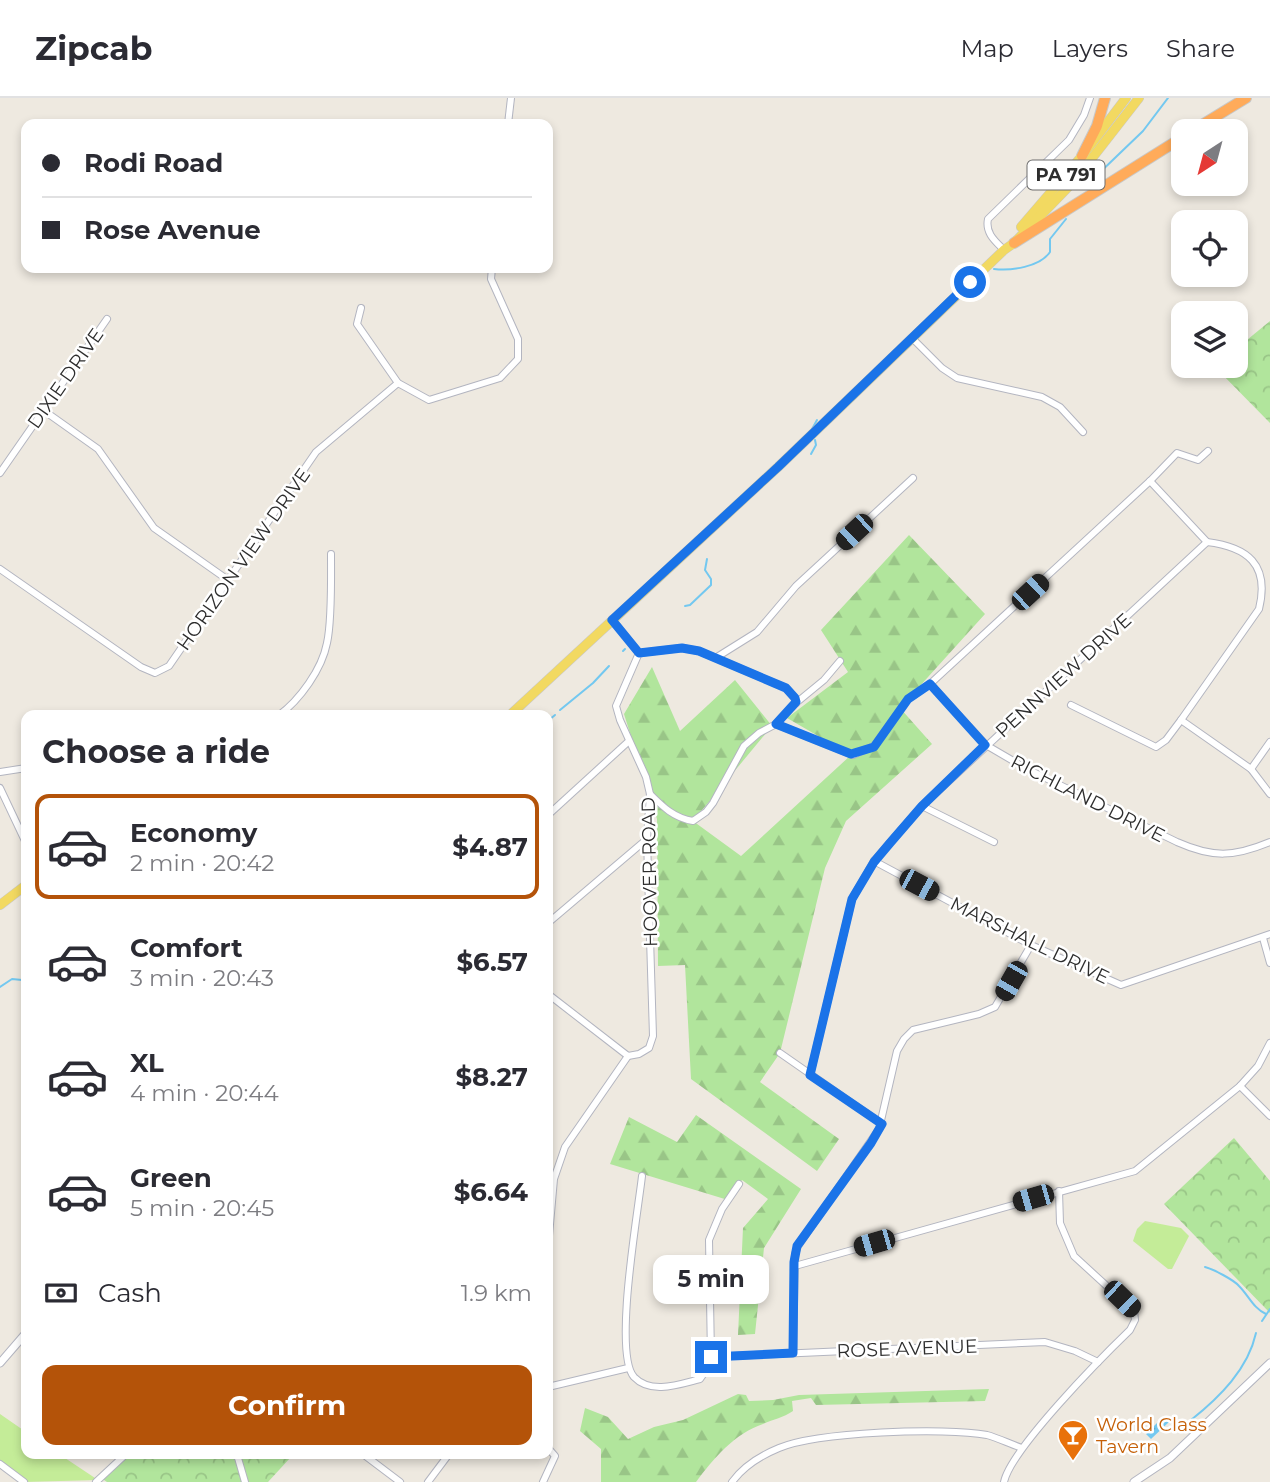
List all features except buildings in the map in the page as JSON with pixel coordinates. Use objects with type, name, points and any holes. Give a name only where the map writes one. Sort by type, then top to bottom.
[{"type":"highway","points":[[1082,156],[1100,117],[1105,98]]},
{"type":"highway","points":[[1212,119],[1246,98]]},
{"type":"highway","points":[[1014,243],[1171,145]]},
{"type":"main road","name":"PA 791","points":[[1004,250],[1010,239],[1082,156],[1126,98]]},
{"type":"main road","name":"PA 791","points":[[515,710],[1014,243],[1075,180],[1139,98]]},
{"type":"main road","points":[[0,905],[21,888]]},
{"type":"street","points":[[509,119],[511,98]]},
{"type":"street","points":[[1004,250],[989,234],[988,219],[1069,140],[1080,123],[1090,98]]},
{"type":"street","points":[[361,308],[358,324],[398,383],[429,400],[500,378],[518,359],[517,339],[491,279],[492,273]]},
{"type":"street","name":"DIXIE DRIVE","points":[[0,472],[107,319]]},
{"type":"street","points":[[912,338],[957,379],[1042,397],[1060,407],[1083,432]]},
{"type":"street","name":"HORIZON VIEW DRIVE","points":[[0,569],[141,667],[155,673],[169,666],[316,452],[398,383]]},
{"type":"street","points":[[43,410],[98,449],[154,528],[228,580]]},
{"type":"street","points":[[776,724],[853,755],[874,747],[908,699],[930,684],[1177,453],[1198,460],[1208,451]]},
{"type":"street","points":[[717,657],[757,632],[796,586],[913,478]]},
{"type":"street","points":[[1071,705],[1156,747],[1166,740],[1181,720],[1259,608],[1265,593],[1266,582],[1259,566],[1247,552],[1230,545],[1207,542],[1150,481]]},
{"type":"street","name":"PENNVIEW DRIVE","points":[[810,1075],[852,899],[874,862],[922,806],[985,745],[1207,542]]},
{"type":"street","points":[[285,710],[306,687],[327,643],[331,554]]},
{"type":"street","points":[[612,620],[639,653],[682,648],[699,651],[786,688],[796,702]]},
{"type":"street","name":"HOOVER ROAD","points":[[628,1056],[649,1048],[653,1036],[647,839],[650,794],[646,777],[620,720],[617,706],[639,653]]},
{"type":"street","points":[[650,794],[669,812],[693,821],[706,812],[744,746],[758,733],[776,724],[796,702],[824,680],[840,661]]},
{"type":"street","name":"RICHLAND DRIVE","points":[[930,684],[985,745],[1027,769],[1200,853],[1227,855],[1270,842]]},
{"type":"street","points":[[1181,720],[1251,769],[1270,794]]},
{"type":"street","points":[[553,810],[629,741]]},
{"type":"street","points":[[1251,769],[1270,741]]},
{"type":"street","points":[[0,772],[21,769]]},
{"type":"street","points":[[0,788],[21,832]]},
{"type":"street","points":[[922,806],[994,842]]},
{"type":"street","points":[[553,919],[647,839]]},
{"type":"street","name":"MARSHALL DRIVE","points":[[874,862],[1031,945],[1121,985],[1266,936]]},
{"type":"street","points":[[1266,936],[1270,962]]},
{"type":"street","points":[[793,1353],[794,1266],[797,1246],[882,1124],[897,1051],[904,1039],[913,1030],[979,1014],[995,1007],[1031,945]]},
{"type":"street","points":[[553,998],[628,1056],[565,1147],[553,1190]]},
{"type":"street","points":[[794,1266],[1135,1171],[1240,1086],[1258,1066],[1270,1043]]},
{"type":"street","points":[[780,1053],[882,1124]]},
{"type":"street","points":[[1240,1086],[1270,1116]]},
{"type":"street","points":[[642,1176],[624,1333],[628,1367],[635,1378],[652,1387],[671,1386],[700,1379],[708,1369],[711,1357],[709,1240],[722,1209],[739,1184]]},
{"type":"street","points":[[1004,1482],[1005,1475],[1022,1448],[1130,1330],[1135,1320],[1134,1311],[1074,1256],[1060,1223],[1059,1191]]},
{"type":"street","points":[[0,1363],[21,1340]]},
{"type":"street","name":"ROSE AVENUE","points":[[711,1357],[1045,1342],[1075,1351],[1098,1362]]},
{"type":"street","points":[[1135,1482],[1170,1458],[1270,1363]]},
{"type":"street","points":[[553,1386],[628,1367]]},
{"type":"street","points":[[732,1482],[759,1458],[781,1447],[815,1438],[950,1432],[988,1435],[1022,1448]]},
{"type":"street","points":[[543,1482],[555,1456],[553,1454]]},
{"type":"street","points":[[96,1482],[121,1459]]},
{"type":"street","points":[[238,1459],[245,1482]]},
{"type":"street","points":[[370,1459],[400,1482]]},
{"type":"street","points":[[428,1482],[445,1459]]},
{"type":"street","points":[[0,1464],[24,1482]]},
{"type":"green space","points":[[1270,321],[1270,423],[1226,378],[1248,378],[1248,339]]},
{"type":"green space","points":[[909,535],[985,614],[900,708],[932,744],[846,821],[825,868],[780,1053],[760,1082],[839,1139],[817,1171],[691,1079],[685,965],[658,966],[657,819],[624,714],[652,667],[680,731],[735,680],[772,726],[693,821],[741,856],[851,755],[787,718],[848,672],[821,630]]},
{"type":"green space","points":[[696,1115],[801,1189],[764,1248],[755,1334],[738,1335],[743,1228],[768,1199],[742,1180],[728,1200],[610,1164],[629,1117],[677,1142]]},
{"type":"green space","points":[[1234,1138],[1270,1181],[1270,1313],[1164,1204]]},
{"type":"green space","points":[[1145,1221],[1181,1228],[1189,1236],[1172,1269],[1168,1269],[1133,1241],[1137,1229]]},
{"type":"green space","points":[[989,1389],[985,1401],[816,1405],[811,1398],[792,1401],[793,1411],[753,1428],[734,1440],[696,1482],[601,1482],[601,1449],[580,1431],[585,1408],[608,1417],[628,1439],[654,1427],[683,1420],[738,1394],[746,1395],[749,1401],[799,1395]]},
{"type":"green space","points":[[0,1414],[21,1429],[21,1459],[66,1459],[98,1480],[24,1482],[0,1464]]},
{"type":"green space","points":[[121,1459],[289,1459],[268,1482],[107,1482],[101,1478]]},
{"type":"water","points":[[1163,1417],[1169,1422],[1151,1439],[1146,1434]]},
{"type":"waterway","points":[[1093,179],[1143,131],[1168,98]]},
{"type":"waterway","points":[[994,269],[1025,267],[1045,257],[1050,252],[1050,239],[1066,219]]},
{"type":"waterway","points":[[812,429],[817,420]]},
{"type":"waterway","points":[[811,454],[816,445],[815,440]]},
{"type":"waterway","points":[[685,606],[690,605],[711,585],[711,579],[705,570],[707,559]]},
{"type":"waterway","points":[[560,710],[609,666]]},
{"type":"waterway","points":[[0,987],[12,979],[21,980]]},
{"type":"waterway","points":[[1205,1267],[1236,1284],[1254,1305],[1266,1314]]},
{"type":"waterway","points":[[1262,1321],[1270,1309]]},
{"type":"waterway","points":[[1191,1420],[1212,1402],[1240,1370],[1256,1333]]},
{"type":"place","name":"World Class Tavern","points":[[1073,1462]]},
{"type":"route","points":[[711,1357],[793,1353],[794,1254],[797,1246],[882,1124],[810,1075],[852,899],[874,862],[890,843],[922,806],[985,745],[930,684],[900,708],[874,747],[853,755],[776,724],[796,702],[786,688],[699,651],[682,648],[639,653],[612,620],[778,467],[970,282]]}]
